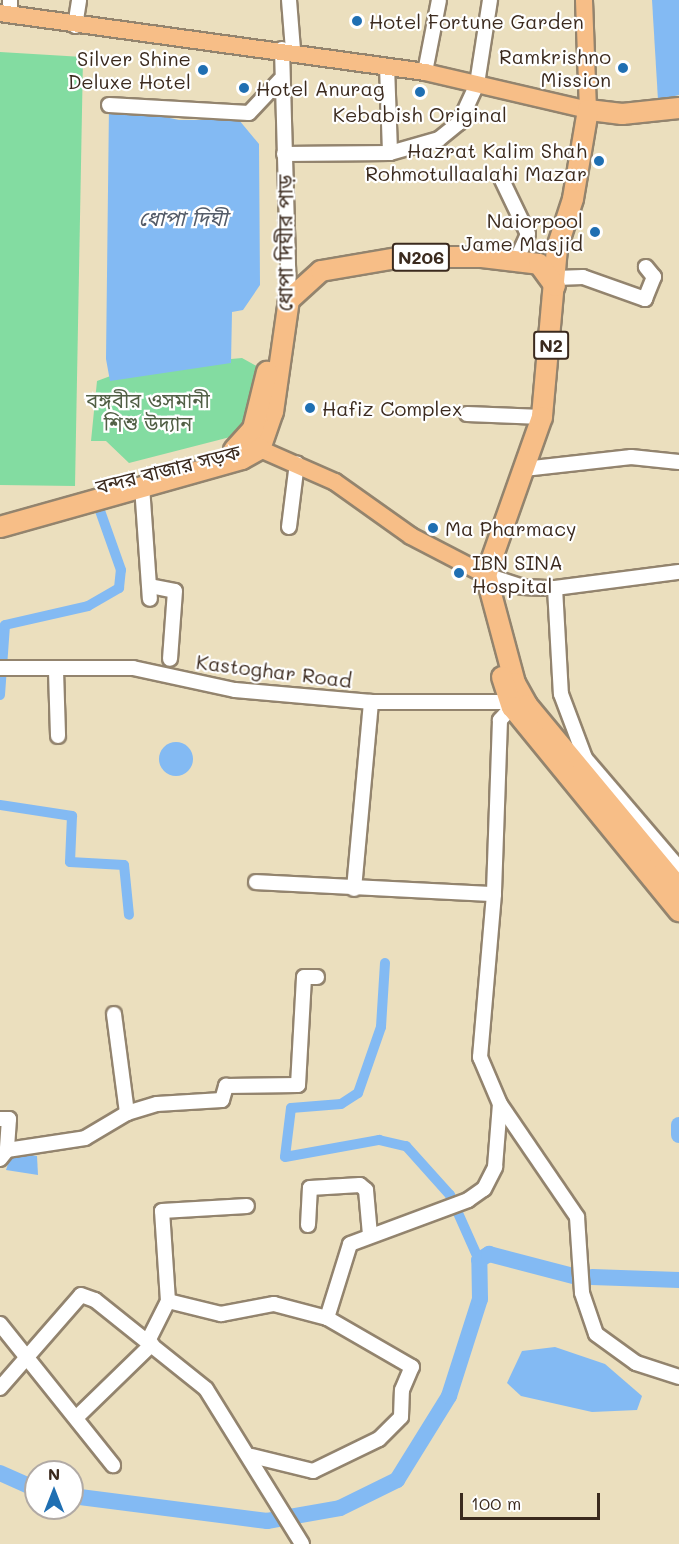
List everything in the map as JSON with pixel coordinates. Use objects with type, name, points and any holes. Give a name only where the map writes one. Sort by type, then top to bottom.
[{"type":"highway","points":[[588,110],[622,114],[679,108]]},
{"type":"highway","name":"N2","points":[[486,575],[542,417],[556,282],[557,248],[573,199],[588,110]]},
{"type":"highway","points":[[556,282],[539,264],[557,248]]},
{"type":"highway","name":"N206","points":[[289,300],[303,282],[343,265],[403,257],[516,261],[539,264]]},
{"type":"highway","name":"ধোপা দিঘীর পাড়","points":[[262,436],[289,300]]},
{"type":"highway","points":[[0,527],[242,459],[262,436]]},
{"type":"highway","name":"বন্দর বাজার সড়ক","points":[[0,516],[234,450],[262,436]]},
{"type":"highway","points":[[486,575],[511,704],[679,911]]},
{"type":"highway","points":[[490,597],[527,705],[679,888]]},
{"type":"main road","points":[[7,9],[75,26],[287,50],[425,72],[588,110],[584,0]]},
{"type":"main road","points":[[262,436],[280,456]]},
{"type":"main road","name":"বন্দর বাজার সড়ক","points":[[262,436],[280,456],[335,482],[411,536],[486,575]]},
{"type":"street","points":[[75,26],[79,0]]},
{"type":"street","name":"ধোপা দিঘীর পাড়","points":[[289,0],[287,50],[280,80],[289,300]]},
{"type":"street","points":[[425,72],[439,0]]},
{"type":"street","points":[[284,154],[390,153],[426,146],[450,131],[477,84],[490,0]]},
{"type":"street","points":[[387,66],[390,153]]},
{"type":"street","points":[[109,105],[249,113],[280,80]]},
{"type":"street","points":[[501,178],[528,234],[516,261]]},
{"type":"street","points":[[556,282],[583,277],[645,299],[654,276],[646,267]]},
{"type":"street","points":[[467,414],[542,417]]},
{"type":"street","points":[[524,469],[631,457],[679,462]]},
{"type":"street","points":[[289,527],[297,463]]},
{"type":"street","points":[[141,486],[150,592],[175,591],[170,658]]},
{"type":"street","points":[[486,575],[522,587],[555,588],[679,572]]},
{"type":"street","points":[[555,588],[561,694],[585,758],[679,868]]},
{"type":"street","name":"Kastoghar Road","points":[[0,668],[56,671],[133,668],[235,690],[371,702],[511,704]]},
{"type":"street","points":[[56,671],[58,736]]},
{"type":"street","points":[[354,889],[371,702]]},
{"type":"street","points":[[511,704],[500,720],[494,894],[478,1049],[500,1104],[577,1217],[582,1293],[596,1334],[636,1363],[679,1377]]},
{"type":"street","points":[[256,882],[354,889],[494,894]]},
{"type":"street","points":[[0,1119],[9,1119],[3,1155],[85,1138],[127,1113],[158,1104],[222,1100],[226,1086],[298,1085],[304,977],[317,977]]},
{"type":"street","points":[[114,1014],[127,1113]]},
{"type":"street","points":[[327,1318],[347,1247],[370,1235],[468,1200],[483,1189],[495,1167],[500,1104]]},
{"type":"street","points":[[308,1225],[310,1188],[360,1185],[366,1190],[370,1235]]},
{"type":"street","points":[[78,1416],[150,1342],[168,1301],[162,1210],[248,1206]]},
{"type":"street","points":[[0,1388],[26,1355],[81,1295],[150,1342],[206,1389],[268,1481],[301,1542]]},
{"type":"street","points":[[168,1301],[221,1314],[274,1304],[327,1318],[412,1367],[402,1390],[401,1417],[379,1439],[313,1471],[252,1456]]},
{"type":"street","points":[[0,1324],[78,1416],[113,1465]]},
{"type":"green space","points":[[0,52],[83,57],[75,486],[0,485]]},
{"type":"green space","name":"বঙ্গবীর ওসমানী শিশু উদ্যান","points":[[242,358],[262,369],[242,434],[129,463],[106,441],[91,441],[97,381],[132,368]]},
{"type":"water","points":[[652,0],[679,0],[679,95],[658,100]]},
{"type":"water","name":"ধোপা দিঘী","points":[[109,105],[179,120],[239,120],[259,144],[260,285],[243,310],[232,312],[231,363],[110,381],[106,359]]},
{"type":"water","points":[[176,742],[188,747],[193,759],[188,771],[176,776],[164,771],[159,759],[164,747]]},
{"type":"water","points":[[12,1152],[37,1156],[38,1175],[6,1170]]},
{"type":"water","points":[[555,1347],[605,1364],[642,1396],[637,1410],[592,1412],[521,1396],[507,1383],[522,1351]]},
{"type":"waterway","points":[[0,695],[5,625],[88,606],[119,588],[121,570],[99,508]]},
{"type":"waterway","points":[[0,805],[72,816],[70,862],[124,865],[129,915]]},
{"type":"waterway","points":[[385,963],[381,1027],[358,1093],[341,1104],[291,1108],[285,1157],[379,1140],[406,1146],[450,1195],[479,1260]]},
{"type":"waterway","points":[[679,1125],[679,1135]]},
{"type":"waterway","points":[[84,1498],[267,1521],[340,1508],[397,1480],[449,1396],[480,1299],[479,1260],[489,1254],[573,1276]]},
{"type":"waterway","points":[[592,1277],[679,1280]]},
{"type":"waterway","points":[[0,1473],[24,1484]]},
{"type":"place","name":"Hotel Fortune Garden","points":[[357,21]]},
{"type":"place","name":"Ramkrishno Mission","points":[[623,68]]},
{"type":"place","name":"Silver Shine Deluxe Hotel","points":[[203,70]]},
{"type":"place","name":"Hotel Anurag","points":[[244,88]]},
{"type":"place","name":"Kebabish Original","points":[[420,92]]},
{"type":"place","name":"Hazrat Kalim Shah Rohmotullaalahi Mazar","points":[[599,161]]},
{"type":"place","name":"Naiorpool Jame Masjid","points":[[595,232]]},
{"type":"place","name":"Hafiz Complex","points":[[310,408]]},
{"type":"place","name":"Ma Pharmacy","points":[[433,528]]},
{"type":"place","name":"IBN SINA Hospital","points":[[459,573]]}]
